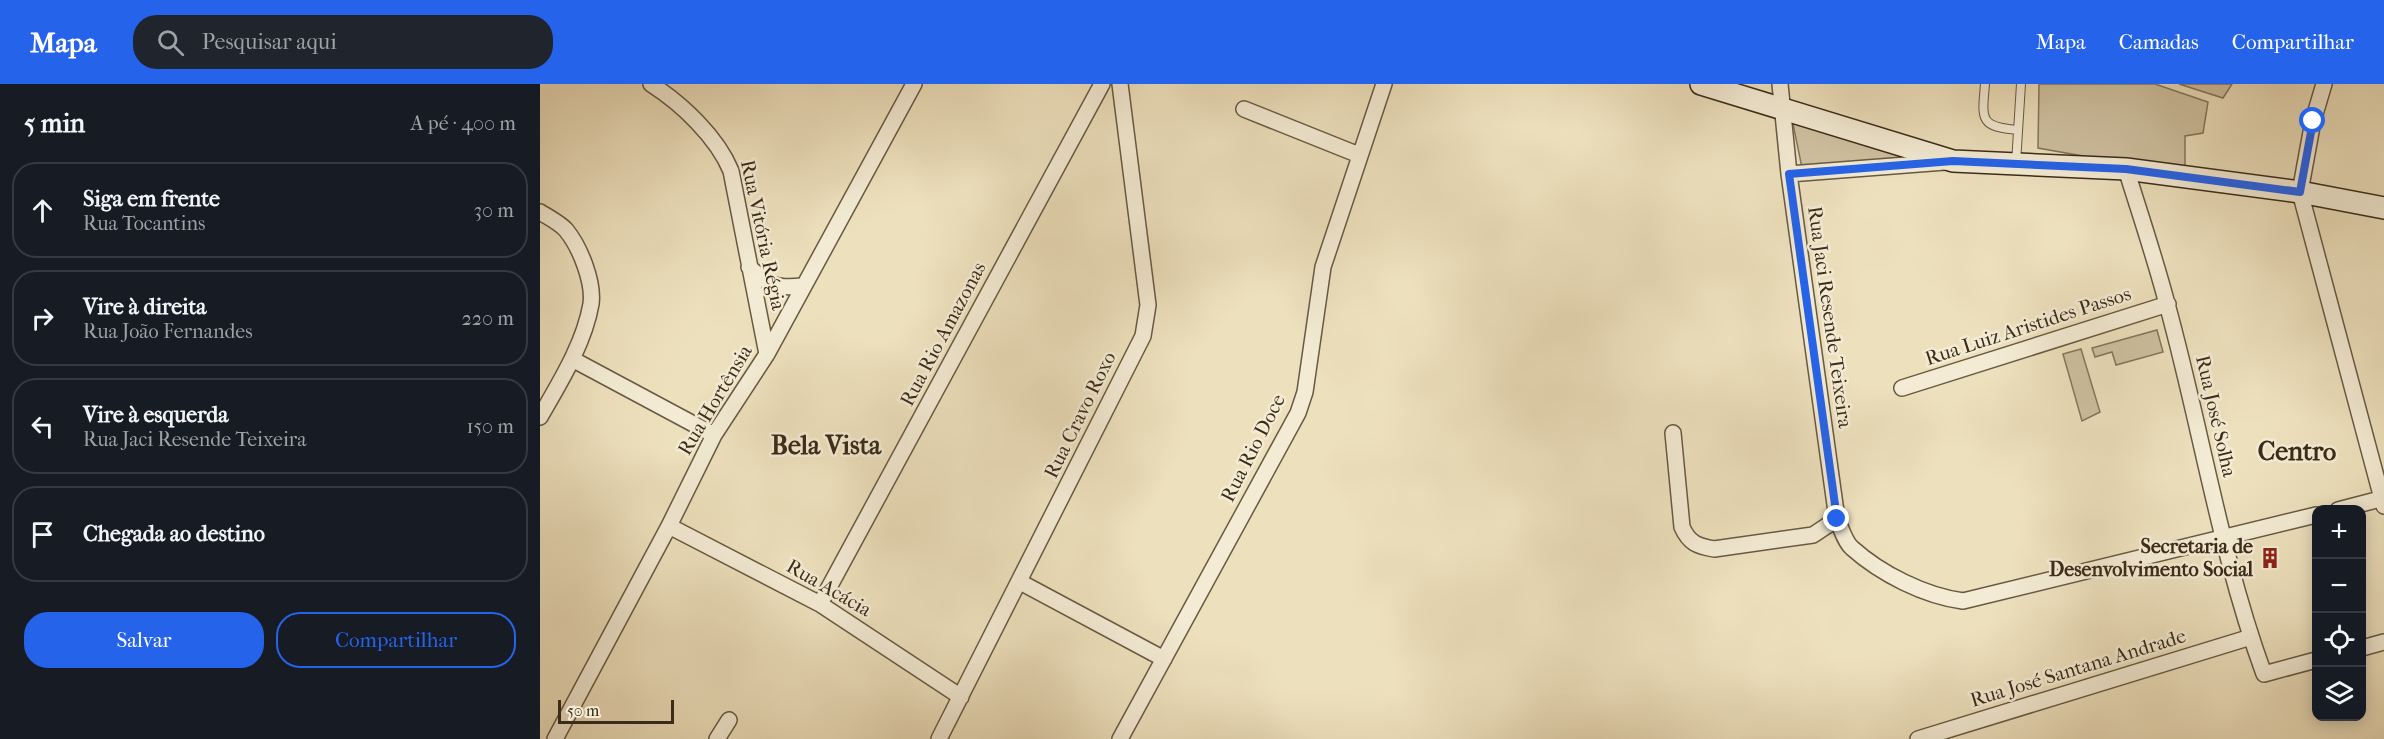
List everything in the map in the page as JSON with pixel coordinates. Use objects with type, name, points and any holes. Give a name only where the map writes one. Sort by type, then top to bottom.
[{"type":"street","name":"Rua Vitória Régia","points":[[651,84],[666,93],[711,138],[726,158],[731,171],[767,354]]},
{"type":"street","name":"Rua Hortênsia","points":[[555,739],[669,526],[714,435],[767,354],[914,84]]},
{"type":"street","name":"Rua Rio Amazonas","points":[[820,604],[1102,84]]},
{"type":"street","name":"Rua Cravo Roxo","points":[[939,739],[1143,336],[1148,305],[1120,84]]},
{"type":"street","name":"Rua Rio Doce","points":[[1120,739],[1298,413],[1305,392],[1323,267],[1384,84]]},
{"type":"street","points":[[1701,84],[1953,161]]},
{"type":"street","name":"Rua Jaci Resende Teixeira","points":[[1780,84],[1789,174],[1837,519],[1850,547],[1885,571],[1940,598],[1962,602],[2312,516]]},
{"type":"street","points":[[2324,84],[2313,121],[2300,192],[2383,501],[2363,505]]},
{"type":"street","points":[[1244,109],[1359,155]]},
{"type":"street","points":[[1789,174],[1953,161],[2126,169],[2300,192],[2384,208]]},
{"type":"street","name":"Rua José Solha","points":[[2126,169],[2168,304],[2223,538],[2250,637],[2264,674],[2312,661]]},
{"type":"street","points":[[540,212],[566,229],[579,251],[588,279],[591,302],[572,359],[540,417]]},
{"type":"street","points":[[749,267],[769,284],[784,288],[802,286]]},
{"type":"street","name":"Rua Luiz Aristides Passos","points":[[1902,388],[2168,304]]},
{"type":"street","points":[[572,359],[714,435]]},
{"type":"street","points":[[1673,433],[1682,527],[1688,540],[1698,546],[1714,549],[1814,535],[1837,519]]},
{"type":"street","name":"Rua Acácia","points":[[669,526],[820,604],[961,697]]},
{"type":"street","points":[[1020,582],[1164,659]]},
{"type":"street","name":"Rua José Santana Andrade","points":[[1918,739],[2250,637]]},
{"type":"street","points":[[2366,647],[2384,642]]},
{"type":"street","points":[[717,739],[729,720]]},
{"type":"lane","points":[[1985,84],[1983,116],[1987,123],[1995,128],[2018,130]]},
{"type":"lane","points":[[2016,165],[2021,84]]},
{"type":"shaded area","points":[[2039,84],[2155,84],[2208,102],[2203,133],[2185,136],[2185,174],[2038,148]]},
{"type":"shaded area","points":[[2179,84],[2232,84],[2223,98]]},
{"type":"shaded area","points":[[1797,120],[1915,159],[1802,168],[1793,124]]},
{"type":"shaded area","points":[[2157,330],[2163,352],[2116,365],[2112,352],[2095,357],[2092,348]]},
{"type":"shaded area","points":[[2081,349],[2100,412],[2082,421],[2063,354]]},
{"type":"place","name":"Secretaria de Desenvolvimento Social","points":[[2270,558]]},
{"type":"district","name":"Bela Vista","points":[[826,445]]},
{"type":"district","name":"Centro","points":[[2297,451]]},
{"type":"route","points":[[1837,519],[1789,174],[1953,161],[2126,169],[2300,192],[2313,121]]}]
